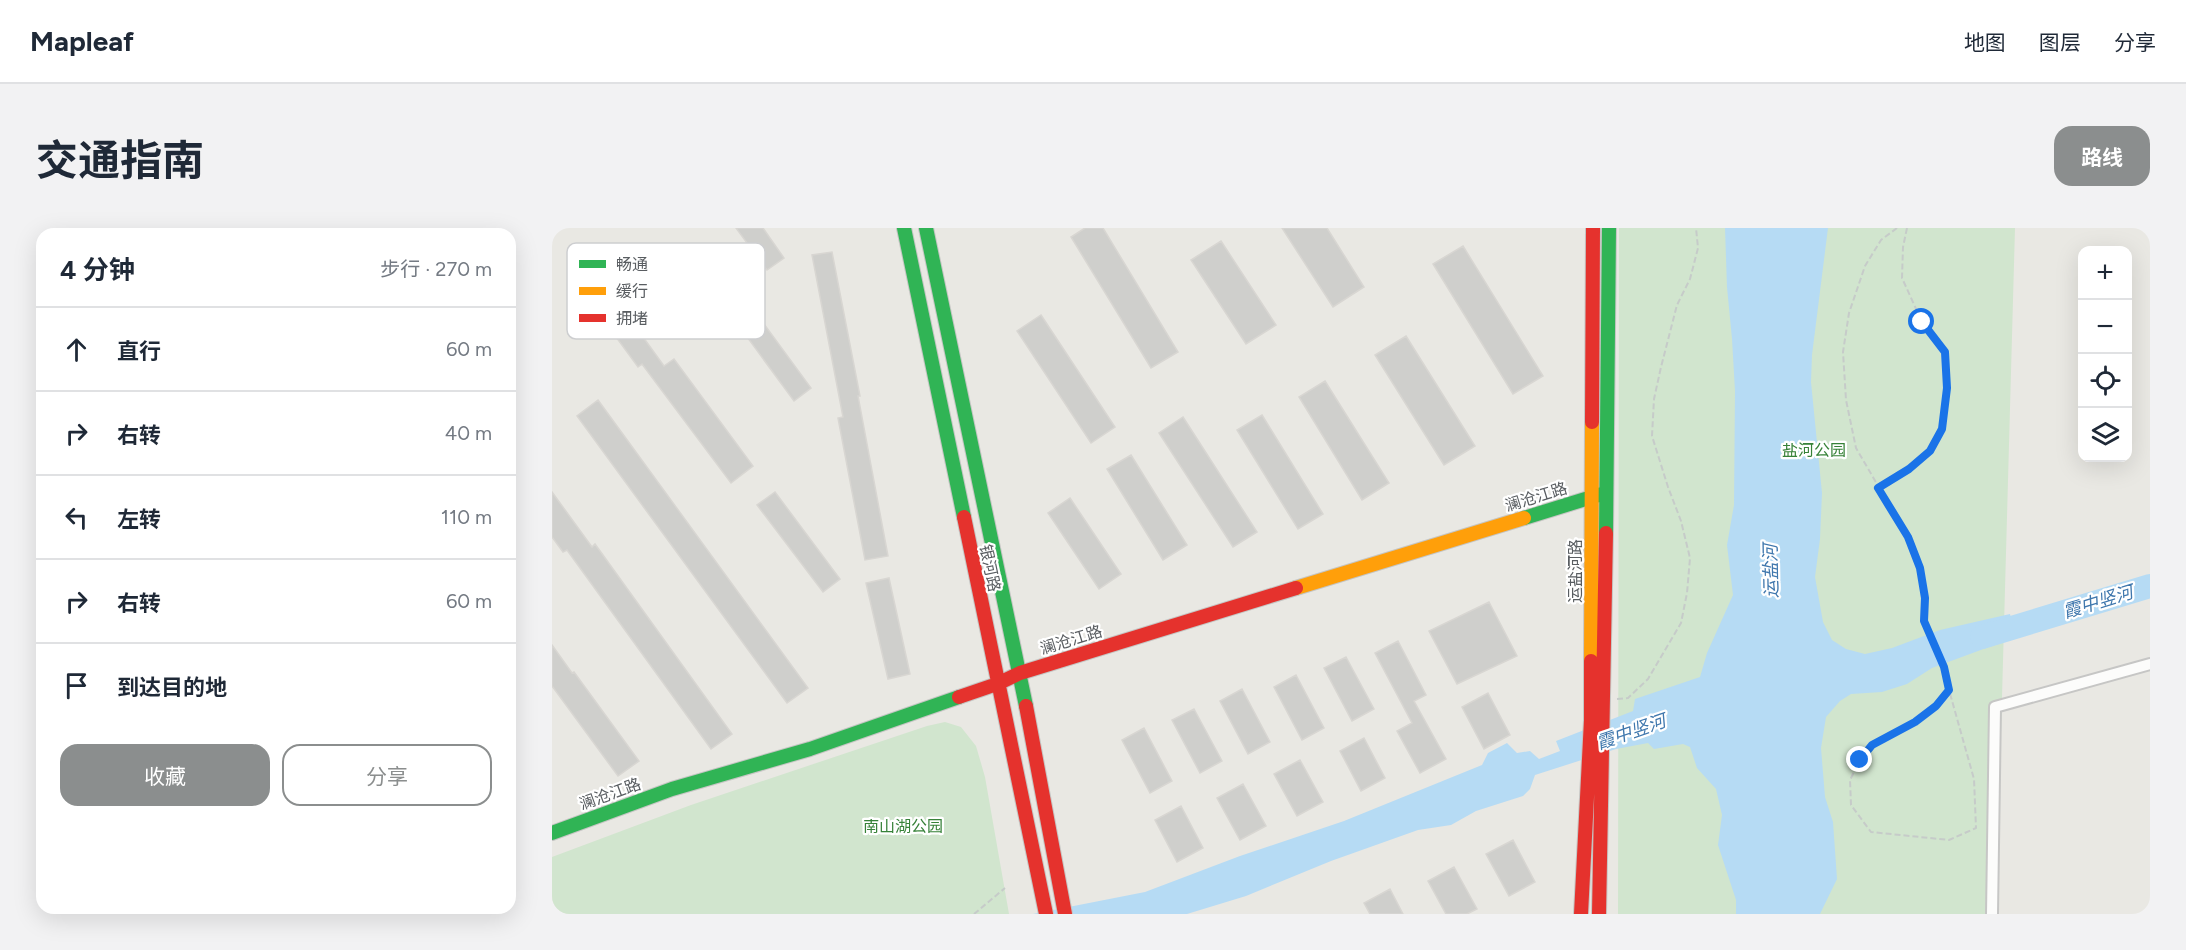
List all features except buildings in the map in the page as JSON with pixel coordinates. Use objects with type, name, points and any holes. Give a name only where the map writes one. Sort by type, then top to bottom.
[{"type":"main road","name":"银河路","points":[[904,228],[1045,908]]},
{"type":"main road","name":"银河路","points":[[926,228],[1020,672],[1064,908]]},
{"type":"main road","name":"运盐河路","points":[[1593,228],[1599,495],[1599,711],[1603,766],[1599,914]]},
{"type":"main road","name":"运盐河路","points":[[1581,914],[1588,768],[1599,711],[1599,495],[1609,228]]},
{"type":"main road","name":"澜沧江路","points":[[552,833],[672,789],[810,749],[997,684],[1020,672],[1599,495]]},
{"type":"street","points":[[1992,914],[1995,707],[2150,664]]},
{"type":"path","points":[[1599,711],[1628,698],[1648,679],[1681,623],[1687,593],[1690,558],[1681,521],[1652,436],[1654,399],[1661,367],[1677,304],[1690,279],[1698,248],[1696,228]]},
{"type":"path","points":[[1897,228],[1881,240],[1865,266],[1849,313],[1843,352],[1846,400],[1856,448],[1908,537],[1920,568],[1925,598],[1924,621],[1944,667],[1974,779],[1976,828],[1949,840],[1871,832],[1851,805],[1850,780],[1860,760],[1872,745],[1915,722],[1936,706],[1949,690]]},
{"type":"path","points":[[1878,488],[1909,469],[1930,451],[1942,429],[1947,388],[1945,352],[1922,322],[1902,278],[1903,247],[1907,228]]},
{"type":"path","points":[[974,914],[1005,888]]},
{"type":"green space","name":"盐河公园","points":[[1619,228],[2015,228],[1996,914],[1618,914]]},
{"type":"green space","name":"南山湖公园","points":[[945,722],[961,727],[976,746],[985,777],[1009,914],[552,914],[552,857],[691,805]]},
{"type":"water","name":"运盐河","points":[[1725,228],[1828,228],[1812,355],[1811,382],[1822,493],[1820,539],[1815,577],[1823,622],[1832,640],[1846,649],[1865,654],[1892,648],[1940,630],[2010,614],[2016,637],[1932,668],[1907,684],[1882,692],[1851,694],[1840,701],[1826,717],[1821,748],[1825,797],[1833,822],[1837,879],[1820,914],[1736,914],[1736,900],[1718,845],[1722,815],[1716,789],[1697,768],[1690,747],[1683,744],[1654,749],[1648,743],[1616,749],[1535,775],[1530,789],[1523,796],[1476,811],[1451,825],[1418,830],[1331,861],[1246,896],[1187,914],[1033,914],[1145,892],[1240,856],[1344,821],[1482,765],[1488,753],[1507,743],[1517,753],[1530,751],[1539,759],[1560,751],[1556,741],[1633,711],[1635,699],[1700,677],[1707,653],[1733,595],[1727,545],[1734,505],[1735,391]]},
{"type":"waterway","name":"霞中竖河","points":[[1982,637],[2150,586]]},
{"type":"traffic: fast","points":[[904,228],[964,517]]},
{"type":"traffic: fast","points":[[926,228],[1026,706]]},
{"type":"traffic: fast","points":[[1606,533],[1609,228]]},
{"type":"traffic: fast","points":[[1524,518],[1605,493]]},
{"type":"traffic: fast","points":[[552,833],[672,789],[810,749],[959,697]]},
{"type":"traffic: slow","points":[[1591,661],[1592,422]]},
{"type":"traffic: slow","points":[[1296,588],[1524,518]]},
{"type":"traffic: jam","points":[[1592,422],[1593,228]]},
{"type":"traffic: jam","points":[[964,517],[1046,914]]},
{"type":"traffic: jam","points":[[1599,914],[1606,533]]},
{"type":"traffic: jam","points":[[959,697],[997,684],[1020,673],[1296,588]]},
{"type":"traffic: jam","points":[[1581,914],[1591,720],[1591,661]]},
{"type":"traffic: jam","points":[[1026,706],[1065,914]]},
{"type":"route","points":[[1860,760],[1872,745],[1915,722],[1936,706],[1949,690],[1944,667],[1924,621],[1925,598],[1920,568],[1908,537],[1878,488],[1909,469],[1930,451],[1942,429],[1947,388],[1945,352],[1922,322]]}]
